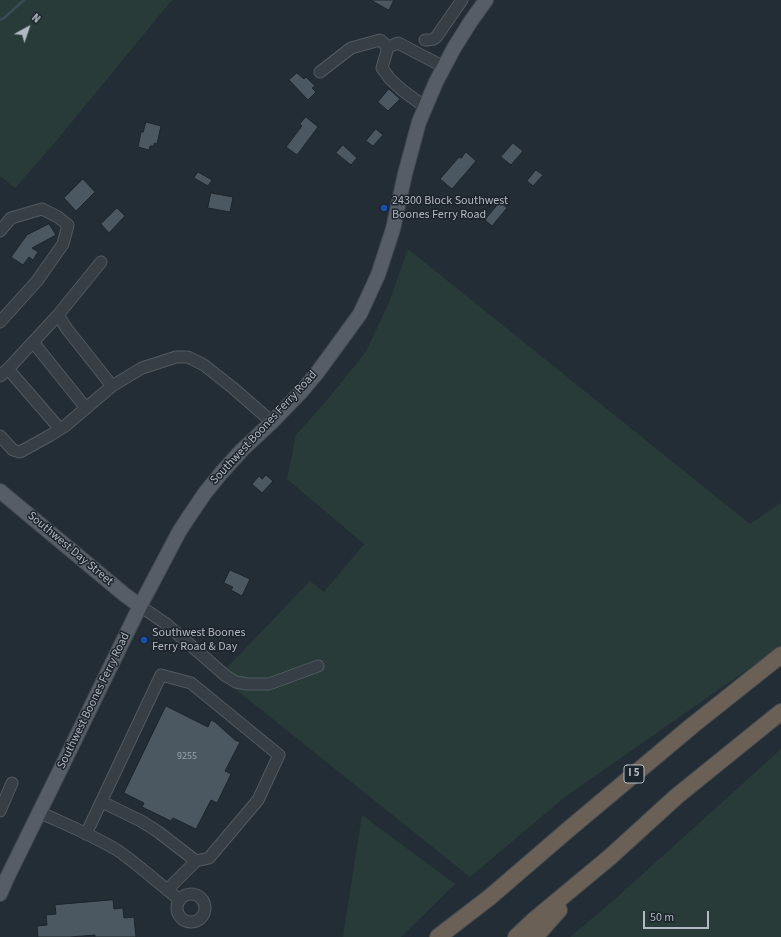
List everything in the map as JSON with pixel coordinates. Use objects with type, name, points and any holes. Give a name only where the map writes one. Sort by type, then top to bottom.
[{"type":"highway","name":"I 5","points":[[438,937],[490,897],[687,730],[781,655]]},
{"type":"highway","points":[[516,937],[610,857],[677,796],[781,712]]},
{"type":"highway","points":[[535,937],[610,857]]},
{"type":"highway","name":"I 5","points":[[450,937],[490,897]]},
{"type":"main road","name":"Southwest Boones Ferry Road","points":[[0,894],[3,880],[39,812],[140,606],[179,532],[205,493],[232,461],[310,382],[360,314],[378,275],[393,229],[405,174],[419,122],[457,42],[486,0]]},
{"type":"main road","name":"Southwest Day Street","points":[[0,491],[140,606]]},
{"type":"street","points":[[426,40],[434,39],[437,36],[462,0]]},
{"type":"street","points":[[320,72],[351,48],[380,40],[388,47]]},
{"type":"street","points":[[388,47],[398,43],[444,67]]},
{"type":"street","points":[[388,47],[382,68],[390,79],[425,108]]},
{"type":"street","points":[[0,231],[11,218],[42,210],[58,217],[68,225],[64,244],[37,281],[0,322]]},
{"type":"street","points":[[60,429],[4,372],[58,315],[102,262]]},
{"type":"street","points":[[58,315],[67,329],[112,386]]},
{"type":"street","points":[[33,342],[86,408]]},
{"type":"street","points":[[0,436],[13,450],[20,452],[60,429],[112,386],[142,368],[176,357],[188,357],[204,365],[272,422]]},
{"type":"street","points":[[140,606],[165,623],[226,676],[236,682],[247,684],[269,684],[318,666]]},
{"type":"street","points":[[86,834],[161,675],[191,683],[279,755],[258,800],[209,858],[196,861],[167,890]]},
{"type":"street","points":[[0,811],[12,783]]},
{"type":"street","points":[[102,802],[141,821],[157,831],[196,861]]},
{"type":"street","points":[[39,812],[115,849],[180,900]]},
{"type":"green space","points":[[0,0],[172,0],[52,146],[15,188],[0,176]]},
{"type":"green space","points":[[408,249],[750,524],[781,503],[781,646],[565,797],[470,877],[219,676],[310,581],[324,592],[364,544],[287,479],[296,435],[328,399],[365,353],[388,305]]},
{"type":"green space","points":[[781,749],[781,937],[570,937],[614,900]]},
{"type":"green space","points":[[362,815],[455,884],[401,937],[343,937]]},
{"type":"building","points":[[371,0],[394,0],[389,10]]},
{"type":"building","points":[[297,73],[304,79],[306,77],[315,86],[312,88],[316,92],[308,100],[289,80]]},
{"type":"building","points":[[389,89],[400,99],[388,111],[378,102]]},
{"type":"building","points":[[306,117],[318,127],[297,155],[286,147],[302,126],[300,124]]},
{"type":"building","points":[[146,122],[161,126],[157,144],[154,143],[154,146],[150,146],[149,150],[138,147],[141,132],[143,132]]},
{"type":"building","points":[[376,129],[383,135],[373,146],[366,141]]},
{"type":"building","points":[[513,143],[523,151],[511,165],[501,157]]},
{"type":"building","points":[[343,145],[357,158],[351,165],[336,153]]},
{"type":"building","points":[[466,152],[476,161],[452,189],[440,179],[459,157],[461,158]]},
{"type":"building","points":[[536,170],[543,175],[533,186],[527,181]]},
{"type":"building","points":[[198,172],[212,180],[208,186],[194,178]]},
{"type":"building","points":[[83,179],[95,192],[76,211],[64,198]]},
{"type":"building","points":[[211,193],[233,197],[230,212],[208,208]]},
{"type":"building","points":[[500,202],[507,208],[492,226],[485,220]]},
{"type":"building","points":[[117,208],[125,216],[109,233],[101,224]]},
{"type":"building","points":[[49,224],[56,235],[32,248],[38,252],[33,260],[29,257],[23,265],[11,257],[27,235]]},
{"type":"building","points":[[266,475],[273,481],[262,493],[252,484],[259,476],[262,479]]},
{"type":"building","points":[[230,570],[250,579],[242,596],[231,590],[233,587],[224,583]]},
{"type":"building","points":[[166,706],[208,727],[211,720],[235,740],[240,742],[225,771],[231,774],[217,803],[211,800],[196,829],[173,818],[171,821],[142,807],[144,803],[124,793]]},
{"type":"building","points":[[113,900],[114,909],[123,908],[124,918],[134,917],[136,937],[95,937],[95,935],[38,937],[37,926],[47,925],[46,915],[56,914],[55,905]]},
{"type":"waterway","points":[[0,20],[24,0]]},
{"type":"place","name":"24300 Block Southwest Boones Ferry Road","points":[[384,208]]},
{"type":"place","name":"Southwest Boones Ferry Road & Day","points":[[144,640]]}]
